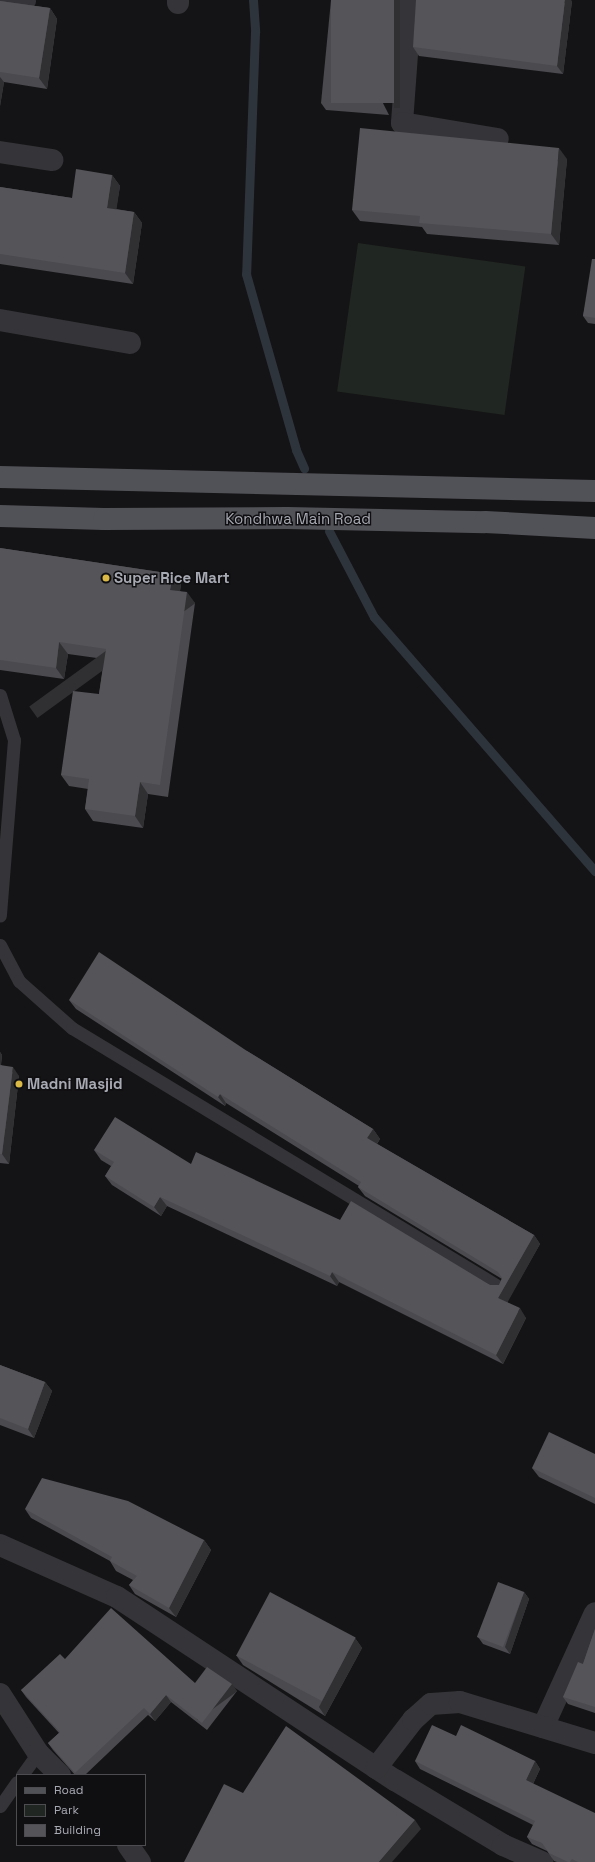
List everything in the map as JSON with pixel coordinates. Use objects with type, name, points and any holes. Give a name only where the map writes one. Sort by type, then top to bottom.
[{"type":"main road","points":[[0,477],[595,491]]},
{"type":"main road","name":"Kondhwa Main Road","points":[[0,516],[104,519],[327,518],[485,522],[595,528]]},
{"type":"street","points":[[411,0],[402,124],[498,139]]},
{"type":"street","points":[[0,152],[52,160]]},
{"type":"street","points":[[0,320],[130,343]]},
{"type":"street","points":[[0,1545],[117,1597],[376,1768],[503,1845],[542,1862]]},
{"type":"street","points":[[543,1727],[595,1613]]},
{"type":"street","points":[[0,1694],[38,1753],[59,1774]]},
{"type":"street","points":[[376,1768],[413,1720],[431,1704],[460,1702],[595,1743]]},
{"type":"lane","points":[[0,1],[29,1]]},
{"type":"lane","points":[[0,695],[14,740],[0,915]]},
{"type":"lane","points":[[0,945],[19,981],[72,1028],[501,1288]]},
{"type":"lane","points":[[23,1774],[38,1753]]},
{"type":"lane","points":[[0,1806],[16,1783]]},
{"type":"green space","points":[[358,243],[525,267],[504,415],[337,392]]},
{"type":"building","points":[[331,0],[394,0],[394,103],[331,103]]},
{"type":"building","points":[[416,0],[565,0],[557,66],[413,47]]},
{"type":"building","points":[[0,1],[50,8],[39,78],[0,72]]},
{"type":"building","points":[[360,128],[559,148],[551,234],[419,223],[420,216],[352,210]]},
{"type":"building","points":[[76,169],[112,175],[107,208],[134,212],[125,273],[0,254],[0,187],[72,198]]},
{"type":"building","points":[[592,259],[595,259],[595,318],[583,316]]},
{"type":"building","points":[[0,548],[173,574],[170,590],[187,592],[160,785],[140,782],[135,816],[85,809],[89,779],[61,775],[73,691],[99,694],[106,649],[59,642],[56,668],[0,660]]},
{"type":"building","points":[[99,952],[247,1051],[373,1129],[367,1138],[534,1235],[498,1298],[520,1308],[496,1355],[332,1272],[330,1276],[160,1197],[154,1207],[105,1176],[114,1162],[94,1150],[115,1117],[191,1164],[196,1152],[340,1220],[351,1201],[490,1285],[499,1285],[502,1278],[498,1272],[358,1187],[361,1182],[220,1094],[218,1097],[69,1000]]},
{"type":"building","points":[[0,1065],[13,1067],[2,1154],[0,1154]]},
{"type":"building","points":[[0,1365],[45,1382],[28,1429],[0,1418]]},
{"type":"building","points":[[549,1432],[595,1454],[595,1498],[532,1468]]},
{"type":"building","points":[[42,1478],[128,1501],[204,1540],[169,1608],[129,1585],[137,1576],[110,1561],[112,1557],[25,1509]]},
{"type":"building","points":[[498,1582],[524,1592],[503,1647],[477,1637]]},
{"type":"building","points":[[270,1592],[356,1638],[322,1701],[236,1656]]},
{"type":"building","points":[[111,1608],[195,1683],[207,1667],[232,1684],[202,1723],[166,1695],[150,1714],[144,1708],[75,1773],[48,1743],[60,1732],[21,1690],[60,1654],[65,1659]]},
{"type":"building","points":[[595,1629],[595,1707],[563,1697],[578,1662],[583,1664]]},
{"type":"building","points":[[432,1725],[456,1736],[461,1725],[535,1761],[526,1780],[595,1813],[595,1862],[578,1862],[572,1859],[568,1862],[549,1853],[542,1843],[527,1837],[535,1821],[415,1761]]},
{"type":"building","points":[[286,1726],[415,1820],[379,1862],[184,1862],[224,1784],[243,1793]]},
{"type":"waterway","points":[[253,0],[255,32],[246,274],[296,450],[304,468]]},
{"type":"waterway","points":[[329,531],[374,617],[595,871]]},
{"type":"place","name":"Super Rice Mart","points":[[106,578]]},
{"type":"place","name":"Madni Masjid","points":[[19,1084]]}]
